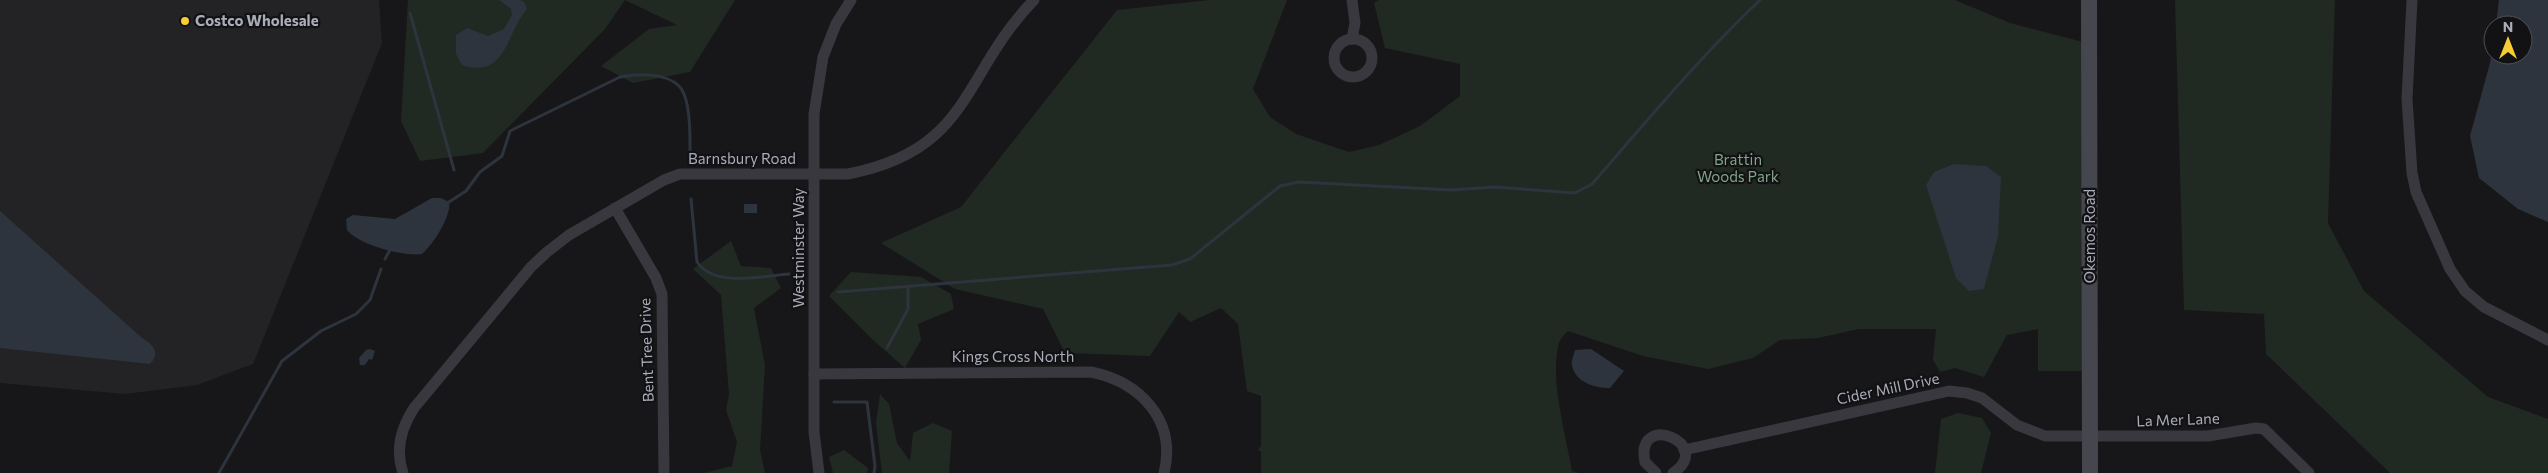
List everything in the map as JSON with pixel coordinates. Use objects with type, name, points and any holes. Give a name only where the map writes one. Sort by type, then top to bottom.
[{"type":"street","name":"Westminster Way","points":[[819,473],[814,432],[814,114],[818,76],[828,42],[851,0]]},
{"type":"street","name":"Barnsbury Road","points":[[403,473],[400,458],[400,440],[405,424],[414,408],[531,267],[568,235],[664,180],[680,174],[848,174],[874,169],[898,160],[922,147],[955,116],[1008,30],[1034,0]]},
{"type":"street","points":[[1352,0],[1354,23],[1352,39]]},
{"type":"street","name":"Okemos Road","points":[[2089,0],[2090,473]]},
{"type":"street","points":[[2412,0],[2407,99],[2412,173],[2416,192],[2450,269],[2465,291],[2484,307],[2548,340]]},
{"type":"street","name":"Bent Tree Drive","points":[[615,208],[656,278],[662,294],[664,473]]},
{"type":"street","name":"Kings Cross North","points":[[814,374],[1092,372],[1108,375],[1124,381],[1138,391],[1149,403],[1162,426],[1167,453],[1164,473]]},
{"type":"street","name":"Cider Mill Drive","points":[[1684,450],[1949,391],[1967,393],[1982,398],[2017,425],[2037,434],[2090,437]]},
{"type":"street","name":"La Mer Lane","points":[[2090,437],[2208,436],[2256,428],[2264,429],[2309,473]]},
{"type":"street","points":[[1656,473],[1648,468],[1644,449],[1652,438],[1665,434],[1677,439],[1684,450],[1682,463],[1672,473]]},
{"type":"shaded area","points":[[0,0],[379,0],[382,43],[253,364],[197,385],[125,394],[0,383]]},
{"type":"shaded area","points":[[499,0],[520,0],[524,2],[527,9],[504,51],[497,60],[488,66],[477,68],[462,65],[456,54],[456,35],[467,28],[488,36],[504,29],[512,15],[511,9]]},
{"type":"shaded area","points":[[2499,0],[2548,0],[2548,222],[2518,209],[2479,178],[2470,136],[2489,65],[2533,65],[2533,15],[2497,15]]},
{"type":"shaded area","points":[[1954,164],[1986,166],[2001,177],[1998,236],[1984,289],[1969,291],[1956,278],[1926,185],[1934,172]]},
{"type":"shaded area","points":[[432,198],[441,198],[449,202],[448,214],[441,230],[422,254],[404,254],[382,249],[361,240],[347,230],[346,219],[353,215],[395,219]]},
{"type":"shaded area","points":[[744,204],[757,204],[757,213],[744,213]]},
{"type":"shaded area","points":[[0,211],[152,346],[155,356],[150,364],[0,348]]},
{"type":"shaded area","points":[[1591,349],[1624,371],[1610,388],[1587,383],[1577,376],[1574,371],[1572,360],[1575,350]]},
{"type":"shaded area","points":[[366,350],[375,351],[372,360],[369,359],[365,365],[360,365],[359,358]]},
{"type":"green space","points":[[408,0],[625,0],[605,29],[483,153],[420,161],[401,121]]},
{"type":"green space","points":[[625,0],[735,0],[690,72],[633,83],[601,66],[649,29],[677,25]]},
{"type":"green space","name":"Brattin Woods Park","points":[[1210,0],[1287,0],[1253,89],[1270,117],[1296,134],[1349,152],[1379,145],[1420,126],[1460,96],[1460,64],[1385,48],[1374,3],[1379,0],[1955,0],[2010,23],[2083,42],[2082,371],[2038,371],[2038,329],[2007,335],[1984,377],[1955,368],[1940,372],[1933,360],[1936,329],[1859,329],[1818,338],[1780,340],[1753,358],[1708,369],[1643,356],[1568,331],[1561,338],[1556,357],[1557,389],[1572,471],[1579,473],[1261,473],[1261,451],[1258,451],[1261,445],[1261,396],[1247,391],[1238,324],[1221,308],[1190,322],[1179,312],[1150,356],[1065,353],[1043,309],[955,289],[881,243],[961,207],[1117,10]]},
{"type":"green space","points":[[2175,0],[2335,0],[2328,223],[2364,291],[2488,397],[2548,419],[2548,473],[2390,473],[2266,354],[2264,314],[2184,310]]},
{"type":"green space","points":[[731,241],[741,266],[771,268],[781,288],[754,308],[765,365],[760,450],[765,473],[704,473],[732,466],[737,442],[726,410],[729,394],[721,295],[693,269]]},
{"type":"green space","points":[[851,272],[921,277],[951,294],[954,309],[918,324],[921,340],[905,368],[873,340],[829,296]]},
{"type":"green space","points":[[880,394],[889,404],[897,443],[910,461],[913,433],[933,423],[952,431],[949,473],[882,473],[876,423]]},
{"type":"green space","points":[[1958,413],[1982,418],[1991,433],[1981,473],[1935,473],[1941,419]]},
{"type":"green space","points":[[844,450],[868,468],[867,473],[833,473],[829,457]]},
{"type":"waterway","points":[[838,292],[1172,265],[1190,259],[1280,186],[1299,182],[1451,190],[1495,187],[1575,193],[1592,184],[1695,67],[1760,0]]},
{"type":"waterway","points":[[410,13],[454,170]]},
{"type":"waterway","points":[[449,202],[466,191],[480,172],[502,156],[510,131],[620,77],[634,75],[659,76],[673,81],[679,86],[686,99],[688,108],[690,153]]},
{"type":"waterway","points":[[691,199],[697,262],[705,270],[715,275],[740,279],[789,274]]},
{"type":"waterway","points":[[385,259],[390,250]]},
{"type":"waterway","points":[[219,473],[282,361],[321,331],[356,314],[370,300],[381,269]]},
{"type":"waterway","points":[[887,348],[908,309],[908,287]]},
{"type":"waterway","points":[[834,402],[867,402],[875,466],[874,473]]},
{"type":"place","name":"Costco Wholesale","points":[[185,21]]}]
